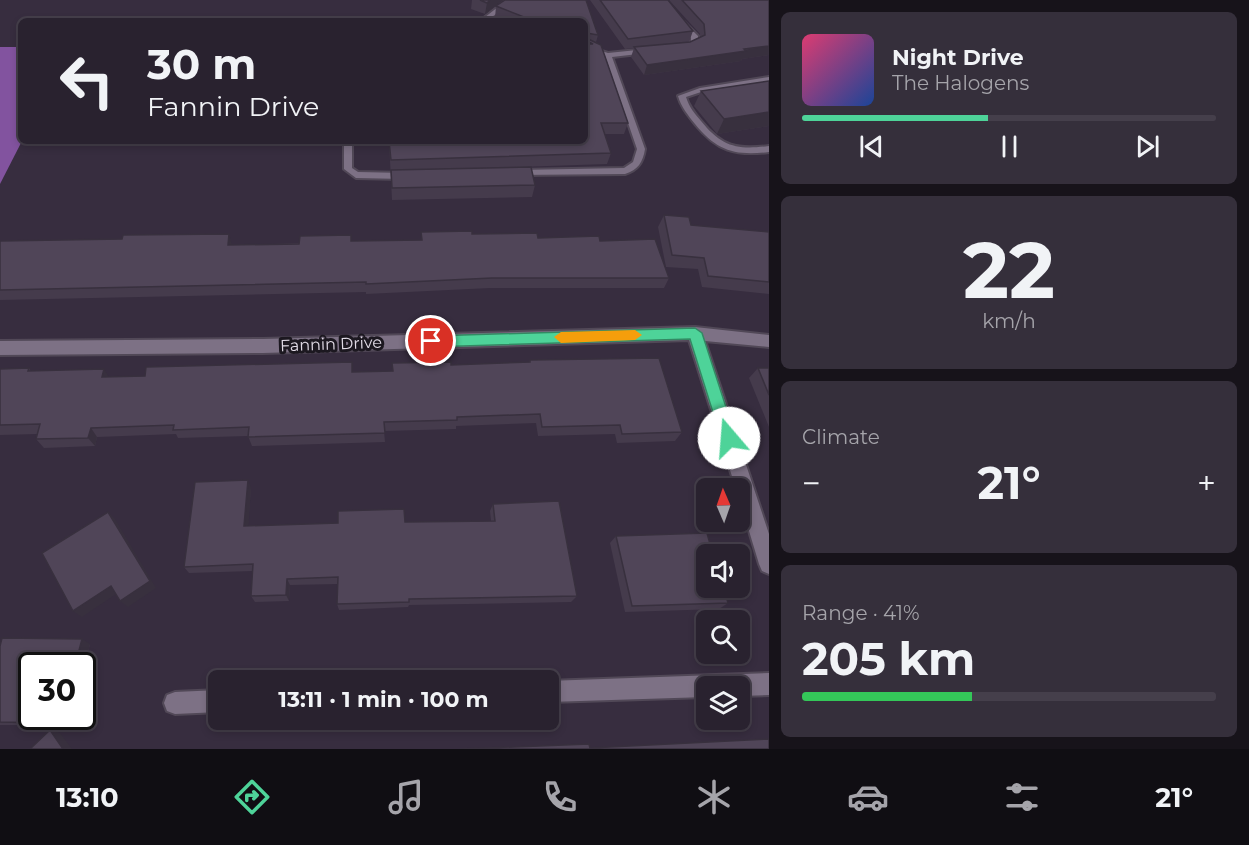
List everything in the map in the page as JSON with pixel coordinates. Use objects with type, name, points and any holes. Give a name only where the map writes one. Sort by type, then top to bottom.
[{"type":"street","name":"Fannin Drive","points":[[0,348],[263,346],[695,333],[769,341]]},
{"type":"street","points":[[695,333],[769,564]]},
{"type":"street","points":[[559,691],[769,684]]},
{"type":"street","points":[[176,703],[208,702]]},
{"type":"lane","points":[[487,18],[511,0]]},
{"type":"lane","points":[[674,49],[695,44],[695,38],[675,15]]},
{"type":"lane","points":[[588,49],[608,55],[652,51]]},
{"type":"lane","points":[[507,174],[624,171],[634,168],[639,160],[641,149],[608,55]]},
{"type":"lane","points":[[769,79],[693,92],[682,96],[684,104],[710,139],[747,153],[769,149]]},
{"type":"lane","points":[[348,144],[348,169],[356,175],[412,176]]},
{"type":"shaded area","points":[[0,47],[18,47],[18,144],[20,144],[0,184]]},
{"type":"building","points":[[505,0],[586,0],[598,35],[588,33],[588,18],[526,18],[496,6]]},
{"type":"building","points":[[600,0],[668,0],[693,31],[628,39]]},
{"type":"building","points":[[682,0],[769,0],[769,46],[647,65],[634,47],[690,42],[705,35],[704,24]]},
{"type":"building","points":[[588,39],[601,45],[628,123],[601,123],[611,153],[391,160],[389,144],[588,144],[588,44],[593,44],[588,42]]},
{"type":"building","points":[[769,81],[769,112],[724,119],[701,91]]},
{"type":"building","points":[[531,167],[535,185],[392,188],[391,170]]},
{"type":"building","points":[[664,215],[689,217],[691,225],[769,232],[769,282],[708,276],[704,258],[672,255]]},
{"type":"building","points":[[472,231],[472,234],[537,233],[538,238],[599,236],[600,241],[655,239],[669,278],[492,278],[366,284],[366,282],[0,290],[0,241],[122,239],[123,235],[229,234],[228,245],[299,244],[300,236],[351,235],[351,241],[422,240],[421,232]]},
{"type":"building","points":[[659,358],[682,432],[622,434],[620,425],[542,427],[540,414],[384,422],[385,433],[248,437],[249,427],[173,430],[174,425],[91,428],[88,438],[36,439],[40,424],[0,425],[0,369],[29,368],[28,371],[104,369],[102,377],[145,376],[146,367],[352,362],[352,372],[393,371],[392,363],[451,362],[451,365],[530,362],[530,360]]},
{"type":"building","points":[[758,368],[769,368],[769,395]]},
{"type":"building","points":[[248,480],[244,526],[338,523],[338,511],[404,509],[405,522],[495,521],[493,504],[559,501],[577,596],[409,599],[409,602],[337,604],[338,577],[287,579],[286,595],[251,596],[253,564],[184,567],[195,482]]},
{"type":"building","points":[[108,512],[150,581],[120,601],[111,586],[73,611],[42,553]]},
{"type":"building","points":[[707,533],[710,544],[696,544],[696,598],[727,598],[728,603],[632,606],[616,536]]},
{"type":"building","points":[[2,638],[82,639],[79,652],[18,652],[18,722],[0,722],[0,646]]},
{"type":"building","points":[[50,730],[63,749],[30,749]]},
{"type":"building","points":[[769,739],[769,749],[460,749],[589,744],[590,748]]},
{"type":"slow traffic","points":[[561,337],[635,335]]},
{"type":"route","points":[[431,341],[695,333],[729,438]]}]
